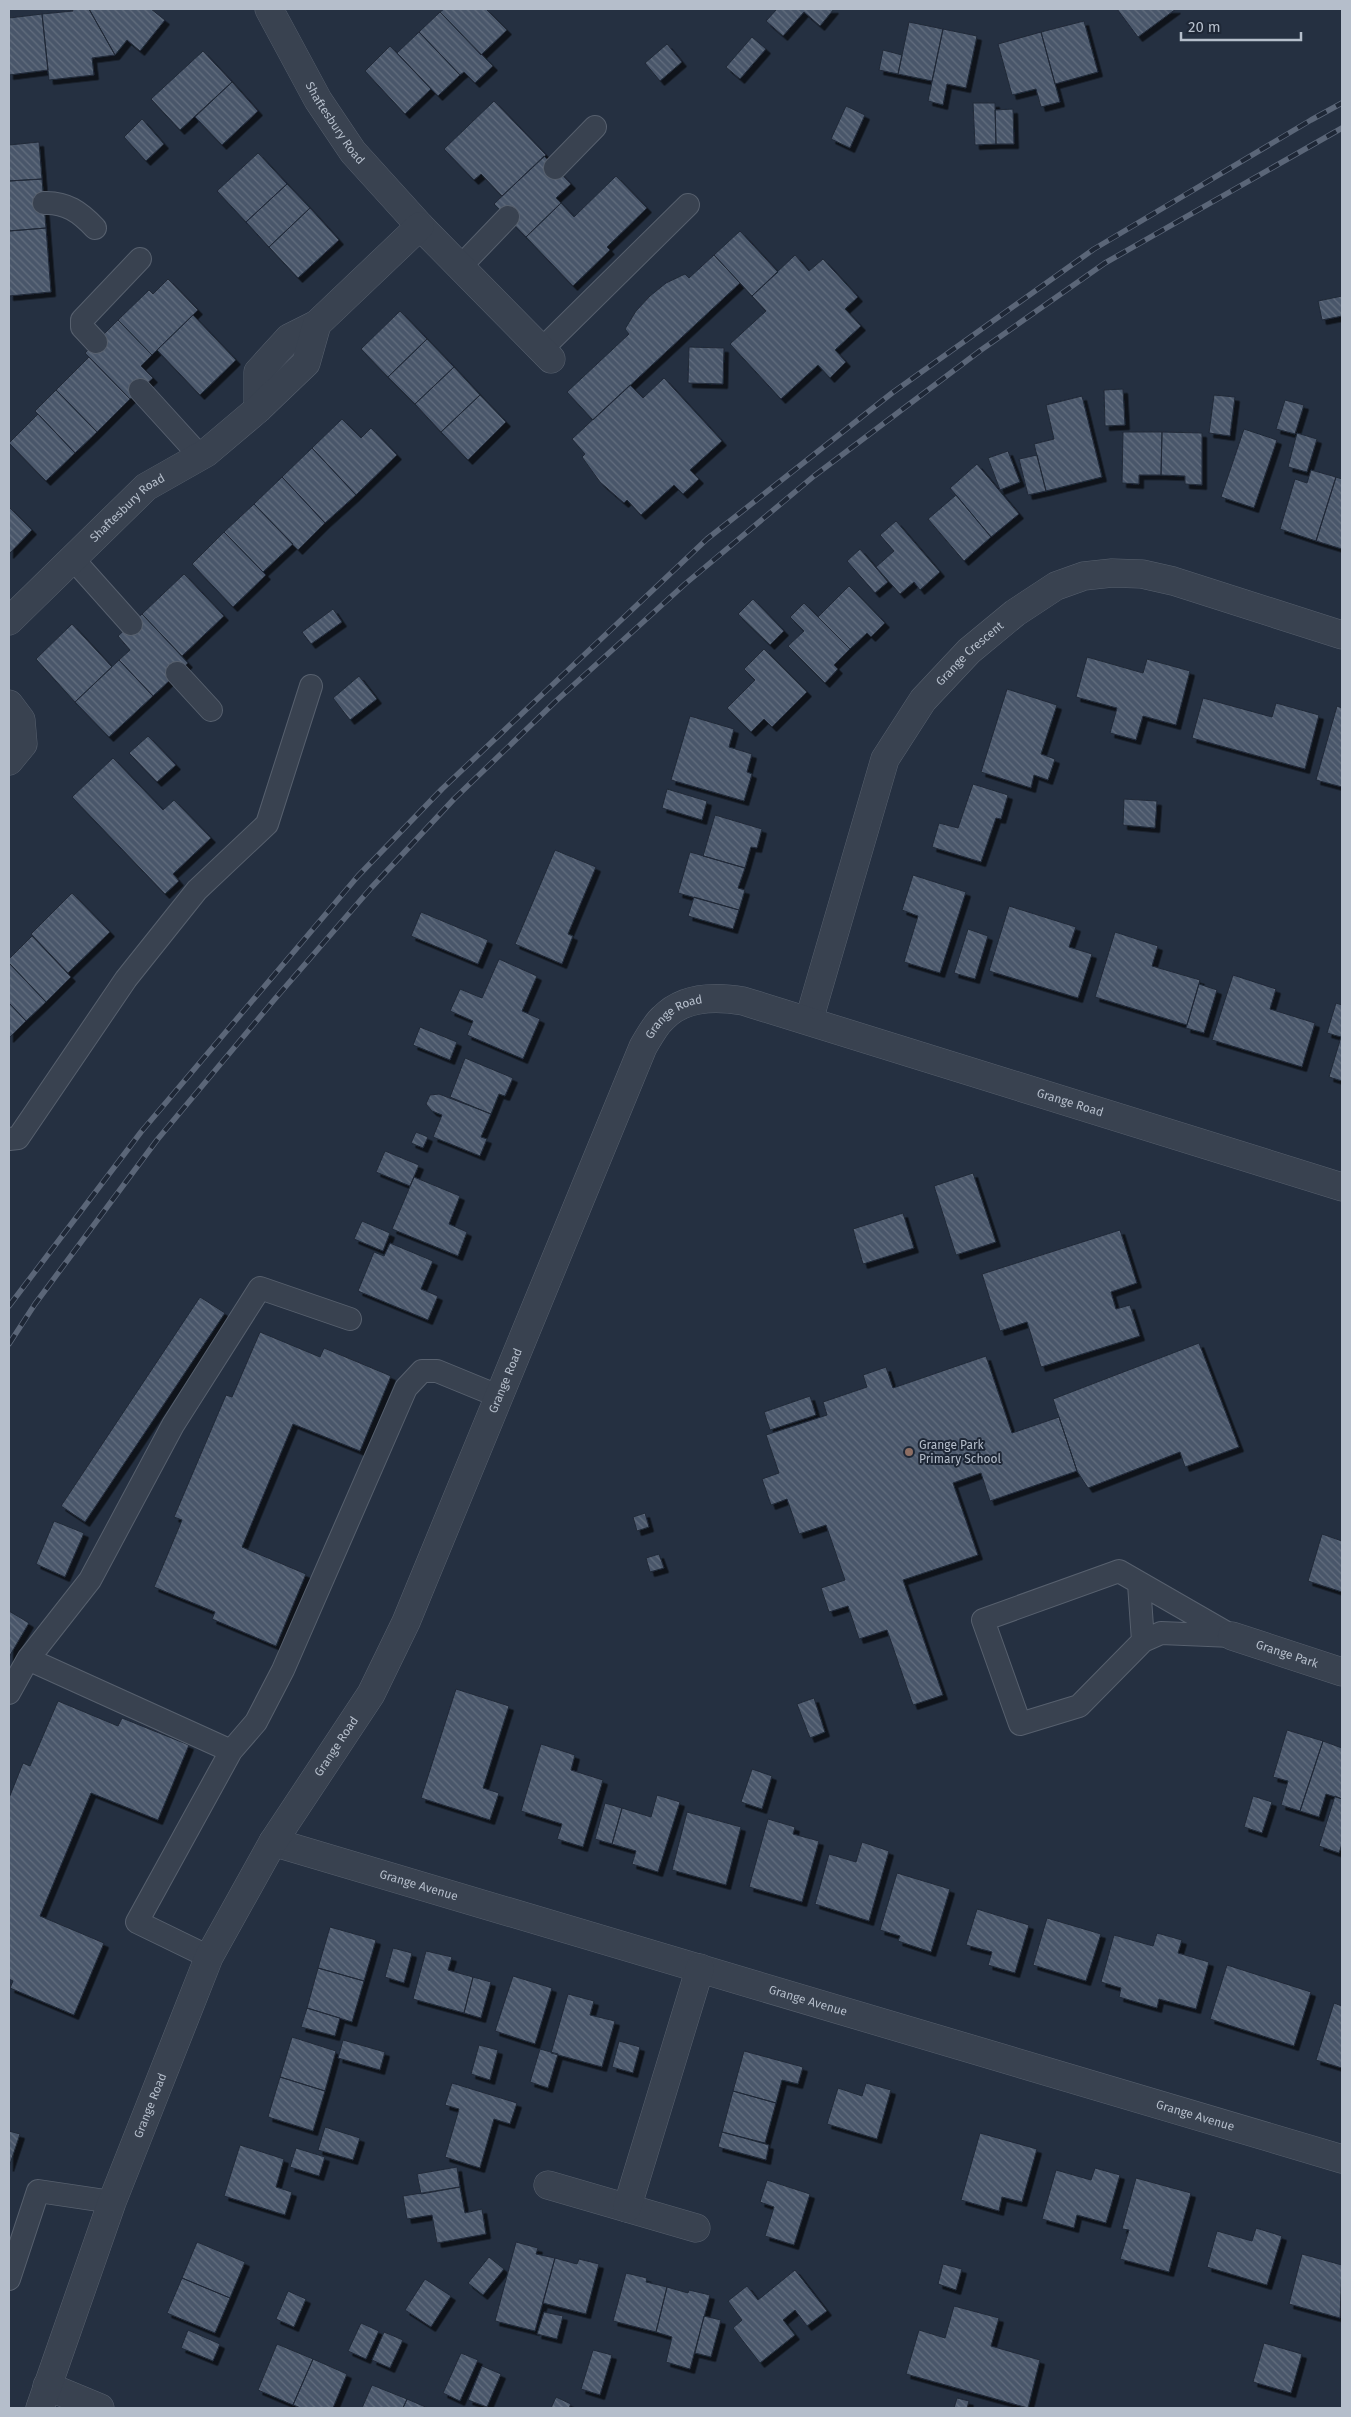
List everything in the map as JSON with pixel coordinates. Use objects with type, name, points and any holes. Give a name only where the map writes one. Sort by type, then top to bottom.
[{"type":"street","name":"Shaftesbury Road","points":[[269,9],[318,100],[352,152],[420,226],[546,355]]},
{"type":"street","name":"Shaftesbury Road","points":[[9,621],[146,487],[200,456],[258,409],[306,362],[317,324],[420,226]]},
{"type":"street","name":"Grange Crescent","points":[[809,1020],[885,759],[923,700],[969,651],[1015,613],[1056,586],[1084,576],[1112,573],[1142,574],[1173,581],[1342,634]]},
{"type":"street","points":[[9,704],[21,720],[23,744],[9,761]]},
{"type":"street","name":"Grange Road","points":[[43,2397],[112,2202],[209,1957],[272,1842],[371,1694],[406,1622],[643,1047],[662,1018],[679,1005],[722,997],[809,1020],[1342,1187]]},
{"type":"street","name":"Grange Park","points":[[1232,1636],[1342,1672]]},
{"type":"street","name":"Grange Avenue","points":[[272,1842],[1342,2159]]},
{"type":"street","points":[[627,2208],[700,1968]]},
{"type":"street","points":[[548,2185],[696,2228]]},
{"type":"street","points":[[43,2397],[100,2408]]},
{"type":"lane","points":[[555,168],[595,127]]},
{"type":"lane","points":[[44,203],[59,202],[81,214],[95,228]]},
{"type":"lane","points":[[546,355],[688,205]]},
{"type":"lane","points":[[461,266],[508,217]]},
{"type":"lane","points":[[96,342],[82,327],[82,320],[140,259]]},
{"type":"lane","points":[[140,390],[200,456]]},
{"type":"lane","points":[[72,559],[131,624]]},
{"type":"lane","points":[[177,673],[211,710]]},
{"type":"lane","points":[[9,1139],[18,1138],[126,979],[197,890],[267,824],[311,686]]},
{"type":"lane","points":[[9,1693],[28,1659],[90,1580],[173,1425],[260,1288],[350,1319]]},
{"type":"lane","points":[[209,1957],[137,1922],[231,1751],[256,1722],[283,1670],[406,1388],[422,1372],[437,1371],[498,1396]]},
{"type":"lane","points":[[1118,1570],[1139,1584],[1232,1636],[1161,1633],[1143,1641],[1079,1706],[1020,1724],[983,1620],[1118,1570]]},
{"type":"lane","points":[[1139,1584],[1143,1641]]},
{"type":"lane","points":[[28,1659],[231,1751]]},
{"type":"lane","points":[[9,2279],[38,2191],[112,2202]]},
{"type":"building","points":[[72,9],[89,9],[115,55],[92,58],[94,75],[49,80],[42,14],[73,11]]},
{"type":"building","points":[[89,9],[151,9],[165,20],[140,51],[127,40],[115,55]]},
{"type":"building","points":[[444,9],[486,9],[507,30],[481,55],[440,12]]},
{"type":"building","points":[[777,9],[834,9],[820,26],[804,12],[783,36],[766,21]]},
{"type":"building","points":[[1117,9],[1176,9],[1138,37]]},
{"type":"building","points":[[440,12],[493,66],[475,83],[464,72],[460,75],[419,32]]},
{"type":"building","points":[[42,14],[48,70],[9,75],[9,18]]},
{"type":"building","points":[[1084,21],[1098,72],[1055,84],[1041,32]]},
{"type":"building","points":[[909,22],[943,29],[932,81],[898,74]]},
{"type":"building","points":[[943,29],[977,36],[966,88],[947,84],[943,105],[928,101]]},
{"type":"building","points":[[419,32],[460,75],[438,96],[397,53]]},
{"type":"building","points":[[1041,32],[1060,102],[1041,107],[1036,89],[1012,95],[998,44]]},
{"type":"building","points":[[752,37],[766,49],[740,79],[726,67]]},
{"type":"building","points":[[667,44],[682,62],[660,81],[645,63]]},
{"type":"building","points":[[390,46],[431,89],[405,114],[365,71]]},
{"type":"building","points":[[883,50],[902,55],[898,74],[879,70]]},
{"type":"building","points":[[203,51],[232,82],[180,130],[151,99]]},
{"type":"building","points":[[232,82],[258,111],[222,145],[195,117]]},
{"type":"building","points":[[494,101],[546,155],[502,196],[481,174],[474,180],[444,149]]},
{"type":"building","points":[[973,103],[995,103],[996,144],[975,145]]},
{"type":"building","points":[[846,106],[865,115],[850,148],[831,139]]},
{"type":"building","points":[[1013,109],[1014,144],[996,144],[995,110]]},
{"type":"building","points":[[142,119],[164,144],[146,161],[124,137]]},
{"type":"building","points":[[39,142],[42,179],[9,181],[9,145]]},
{"type":"building","points":[[258,153],[287,184],[246,222],[217,191]]},
{"type":"building","points":[[544,156],[571,184],[556,198],[561,203],[526,237],[494,204]]},
{"type":"building","points":[[616,176],[647,208],[607,247],[610,250],[573,286],[526,237],[561,203],[574,217]]},
{"type":"building","points":[[42,179],[46,228],[9,231],[9,181]]},
{"type":"building","points":[[287,184],[310,208],[269,247],[246,222]]},
{"type":"building","points":[[310,208],[339,240],[298,278],[269,247]]},
{"type":"building","points":[[46,228],[51,292],[9,296],[9,231]]},
{"type":"building","points":[[740,231],[778,272],[752,296],[714,255]]},
{"type":"building","points":[[714,255],[740,283],[593,420],[567,392],[629,334],[625,329],[636,311],[650,296],[666,283],[685,274],[689,278]]},
{"type":"building","points":[[795,255],[809,271],[823,259],[858,297],[845,309],[861,326],[835,350],[846,362],[830,378],[818,365],[781,399],[730,344],[766,311],[752,296]]},
{"type":"building","points":[[168,279],[198,310],[152,355],[118,320],[149,290],[153,294]]},
{"type":"building","points":[[1342,296],[1342,316],[1322,320],[1318,301]]},
{"type":"building","points":[[400,311],[427,339],[388,377],[361,349]]},
{"type":"building","points":[[193,315],[236,360],[200,395],[157,350]]},
{"type":"building","points":[[118,320],[152,355],[141,366],[153,378],[130,399],[85,353]]},
{"type":"building","points":[[427,339],[454,367],[415,404],[388,377]]},
{"type":"building","points":[[689,347],[724,348],[723,384],[688,383]]},
{"type":"building","points":[[89,357],[130,399],[97,432],[56,390]]},
{"type":"building","points":[[454,367],[480,395],[441,432],[415,404]]},
{"type":"building","points":[[664,378],[722,441],[690,470],[699,479],[683,494],[674,485],[641,515],[627,500],[624,503],[600,482],[582,457],[585,454],[572,439],[630,385],[643,398]]},
{"type":"building","points":[[1123,389],[1125,425],[1105,426],[1104,390]]},
{"type":"building","points":[[56,390],[97,432],[75,453],[35,411]]},
{"type":"building","points":[[480,395],[506,422],[468,460],[441,432]]},
{"type":"building","points":[[1214,395],[1235,397],[1230,436],[1209,433]]},
{"type":"building","points":[[1082,396],[1102,477],[1046,491],[1034,444],[1054,439],[1046,405]]},
{"type":"building","points":[[1285,400],[1304,405],[1295,434],[1276,429]]},
{"type":"building","points":[[38,414],[75,453],[46,481],[9,443]]},
{"type":"building","points":[[342,419],[361,438],[371,428],[397,455],[356,495],[312,448]]},
{"type":"building","points":[[1244,429],[1277,440],[1254,508],[1221,497]]},
{"type":"building","points":[[1123,432],[1162,432],[1161,475],[1139,475],[1139,484],[1122,483]]},
{"type":"building","points":[[1162,432],[1202,433],[1202,485],[1185,484],[1185,476],[1161,475]]},
{"type":"building","points":[[1297,433],[1317,439],[1307,472],[1288,467]]},
{"type":"building","points":[[312,448],[356,495],[325,523],[282,477]]},
{"type":"building","points":[[1008,451],[1020,482],[1000,490],[988,458]]},
{"type":"building","points":[[1037,455],[1046,491],[1028,495],[1019,459]]},
{"type":"building","points":[[977,464],[1019,514],[991,537],[950,488]]},
{"type":"building","points":[[1311,470],[1336,477],[1316,541],[1280,529],[1295,479],[1307,483]]},
{"type":"building","points":[[282,477],[325,523],[298,550],[254,504]]},
{"type":"building","points":[[1336,477],[1342,479],[1342,549],[1316,541]]},
{"type":"building","points":[[956,495],[991,537],[964,561],[928,519]]},
{"type":"building","points":[[254,504],[293,544],[263,572],[224,532]]},
{"type":"building","points":[[9,507],[32,530],[9,554]]},
{"type":"building","points":[[896,521],[940,572],[920,590],[914,582],[900,594],[876,567],[894,551],[880,535]]},
{"type":"building","points":[[224,532],[266,575],[233,607],[192,564]]},
{"type":"building","points":[[860,549],[888,582],[875,593],[847,561]]},
{"type":"building","points":[[184,574],[224,616],[182,656],[142,614]]},
{"type":"building","points":[[849,586],[885,623],[871,637],[867,633],[850,649],[818,617]]},
{"type":"building","points":[[753,599],[784,631],[770,645],[738,614]]},
{"type":"building","points":[[804,603],[850,649],[834,665],[838,669],[825,683],[788,646],[804,631],[790,617]]},
{"type":"building","points":[[333,609],[342,622],[311,644],[302,632]]},
{"type":"building","points":[[142,614],[188,663],[153,696],[119,660],[130,650],[118,636]]},
{"type":"building","points":[[72,624],[112,667],[75,702],[36,659]]},
{"type":"building","points":[[764,649],[807,692],[772,727],[764,719],[751,732],[727,708],[755,680],[744,669]]},
{"type":"building","points":[[1087,657],[1143,673],[1147,659],[1190,671],[1176,725],[1143,716],[1136,740],[1110,733],[1117,708],[1076,697]]},
{"type":"building","points":[[119,660],[153,696],[109,737],[75,702]]},
{"type":"building","points":[[359,676],[377,699],[350,720],[333,698]]},
{"type":"building","points":[[1007,689],[1057,705],[1041,754],[1055,759],[1048,780],[1034,775],[1031,788],[981,772]]},
{"type":"building","points":[[1203,698],[1272,717],[1276,703],[1319,715],[1305,769],[1192,738]]},
{"type":"building","points":[[1337,706],[1342,708],[1342,787],[1316,780]]},
{"type":"building","points":[[690,716],[734,729],[729,747],[752,754],[747,772],[752,774],[744,801],[671,780]]},
{"type":"building","points":[[148,736],[176,765],[157,782],[129,753]]},
{"type":"building","points":[[113,758],[163,810],[174,800],[211,838],[173,874],[179,881],[165,894],[72,797]]},
{"type":"building","points":[[973,784],[1008,795],[1001,819],[996,818],[981,862],[932,847],[939,823],[958,828]]},
{"type":"building","points":[[667,789],[707,801],[702,820],[662,808]]},
{"type":"building","points":[[1124,799],[1157,801],[1155,828],[1123,825]]},
{"type":"building","points":[[715,815],[762,829],[757,848],[751,847],[745,868],[703,856]]},
{"type":"building","points":[[555,850],[596,867],[568,934],[573,936],[562,964],[515,944]]},
{"type":"building","points":[[690,852],[745,868],[738,888],[745,890],[739,910],[678,893]]},
{"type":"building","points":[[913,875],[966,892],[940,973],[904,962],[918,916],[902,910]]},
{"type":"building","points":[[72,893],[110,932],[68,973],[31,934]]},
{"type":"building","points":[[694,897],[739,910],[733,929],[688,916]]},
{"type":"building","points":[[1009,906],[1076,927],[1069,947],[1092,954],[1078,998],[989,971]]},
{"type":"building","points":[[421,912],[488,940],[478,964],[411,936]]},
{"type":"building","points":[[968,929],[988,936],[975,979],[954,973]]},
{"type":"building","points":[[1115,932],[1158,946],[1152,966],[1200,980],[1187,1025],[1095,997]]},
{"type":"building","points":[[32,936],[71,977],[46,1002],[9,963],[9,959]]},
{"type":"building","points":[[499,959],[537,976],[522,1011],[540,1019],[523,1059],[467,1035],[473,1021],[450,1011],[460,989],[482,998]]},
{"type":"building","points":[[9,963],[46,1002],[26,1021],[9,1003]]},
{"type":"building","points":[[1233,975],[1276,989],[1270,1009],[1315,1023],[1302,1067],[1212,1040]]},
{"type":"building","points":[[1199,984],[1217,990],[1204,1033],[1186,1028]]},
{"type":"building","points":[[9,1003],[26,1021],[9,1038]]},
{"type":"building","points":[[1336,1003],[1342,1005],[1342,1081],[1329,1077],[1341,1037],[1327,1033]]},
{"type":"building","points":[[420,1027],[457,1042],[450,1060],[413,1045]]},
{"type":"building","points":[[465,1058],[513,1078],[505,1096],[499,1094],[491,1114],[450,1097]]},
{"type":"building","points":[[439,1094],[491,1114],[481,1137],[487,1139],[480,1156],[433,1137],[442,1115],[432,1111],[426,1104],[430,1095]]},
{"type":"building","points":[[416,1132],[428,1137],[423,1148],[411,1143]]},
{"type":"building","points":[[385,1151],[419,1165],[410,1186],[376,1172]]},
{"type":"building","points":[[973,1173],[996,1242],[956,1255],[934,1186]]},
{"type":"building","points":[[414,1177],[460,1196],[449,1224],[467,1232],[458,1256],[392,1229]]},
{"type":"building","points":[[903,1213],[914,1248],[863,1264],[853,1229]]},
{"type":"building","points":[[362,1221],[390,1233],[383,1251],[354,1239]]},
{"type":"building","points":[[1120,1230],[1137,1283],[1111,1292],[1116,1309],[1130,1305],[1140,1336],[1041,1367],[1027,1322],[1000,1331],[982,1274]]},
{"type":"building","points":[[390,1243],[433,1261],[421,1289],[438,1296],[428,1320],[358,1291],[374,1252],[384,1256]]},
{"type":"building","points":[[200,1297],[225,1313],[85,1522],[61,1506]]},
{"type":"building","points":[[260,1332],[320,1357],[324,1348],[391,1376],[360,1451],[293,1424],[242,1547],[306,1574],[276,1646],[212,1619],[215,1612],[154,1587],[182,1520],[174,1517],[226,1395],[232,1397]]},
{"type":"building","points":[[1199,1343],[1239,1447],[1185,1467],[1180,1452],[1088,1488],[1077,1471],[1053,1399]]},
{"type":"building","points":[[986,1356],[1012,1433],[1059,1417],[1077,1471],[990,1501],[981,1473],[953,1483],[978,1555],[903,1580],[943,1695],[913,1705],[887,1630],[859,1639],[848,1606],[829,1612],[821,1588],[845,1580],[826,1525],[799,1534],[787,1499],[771,1505],[762,1479],[779,1473],[766,1435],[827,1415],[823,1402],[867,1387],[863,1375],[886,1367],[893,1388]]},
{"type":"building","points":[[810,1396],[816,1415],[770,1430],[764,1412]]},
{"type":"building","points":[[645,1513],[649,1527],[637,1531],[633,1517]]},
{"type":"building","points":[[54,1521],[84,1533],[65,1577],[36,1564]]},
{"type":"building","points":[[1322,1534],[1342,1541],[1342,1592],[1308,1581]]},
{"type":"building","points":[[659,1554],[664,1568],[650,1572],[646,1558]]},
{"type":"building","points":[[9,1611],[29,1623],[9,1657]]},
{"type":"building","points":[[456,1689],[509,1706],[483,1788],[499,1793],[490,1820],[421,1798]]},
{"type":"building","points":[[814,1698],[825,1732],[810,1738],[797,1704]]},
{"type":"building","points":[[58,1701],[118,1726],[122,1718],[189,1745],[158,1820],[91,1793],[40,1916],[104,1943],[74,2015],[10,1988],[13,1981],[9,1979],[9,1798],[23,1763],[30,1766]]},
{"type":"building","points":[[1287,1730],[1323,1741],[1300,1811],[1281,1805],[1288,1781],[1273,1777]]},
{"type":"building","points":[[1323,1741],[1342,1748],[1342,1799],[1326,1794],[1319,1817],[1300,1811]]},
{"type":"building","points":[[541,1744],[575,1755],[571,1770],[603,1780],[583,1847],[557,1839],[562,1824],[521,1811]]},
{"type":"building","points":[[752,1769],[772,1776],[762,1809],[741,1802]]},
{"type":"building","points":[[657,1795],[680,1802],[658,1872],[632,1864],[636,1851],[612,1844],[622,1808],[651,1817]]},
{"type":"building","points":[[1253,1796],[1272,1802],[1262,1833],[1244,1827]]},
{"type":"building","points":[[1335,1796],[1342,1799],[1342,1844],[1339,1853],[1319,1846]]},
{"type":"building","points":[[605,1803],[622,1808],[612,1844],[595,1839]]},
{"type":"building","points":[[687,1812],[741,1827],[726,1885],[672,1870]]},
{"type":"building","points":[[768,1819],[795,1827],[793,1834],[819,1841],[802,1902],[749,1887]]},
{"type":"building","points":[[862,1842],[889,1851],[869,1921],[815,1904],[829,1854],[856,1862]]},
{"type":"building","points":[[897,1873],[950,1889],[931,1952],[898,1941],[900,1936],[880,1930]]},
{"type":"building","points":[[977,1909],[1029,1925],[1015,1973],[988,1965],[992,1952],[966,1945]]},
{"type":"building","points":[[1047,1918],[1101,1934],[1086,1981],[1033,1965]]},
{"type":"building","points":[[330,1927],[376,1940],[364,1981],[318,1968]]},
{"type":"building","points":[[1157,1933],[1182,1940],[1178,1953],[1209,1962],[1196,2009],[1159,1999],[1157,2008],[1119,1997],[1121,1988],[1101,1982],[1114,1935],[1153,1946]]},
{"type":"building","points":[[393,1948],[412,1953],[404,1983],[385,1977]]},
{"type":"building","points":[[426,1951],[452,1957],[448,1970],[473,1977],[464,2013],[413,1999]]},
{"type":"building","points":[[1227,1965],[1311,1992],[1294,2046],[1210,2019]]},
{"type":"building","points":[[318,1968],[364,1981],[352,2022],[307,2008]]},
{"type":"building","points":[[513,1976],[552,1988],[535,2044],[495,2031]]},
{"type":"building","points":[[473,1977],[491,1982],[481,2018],[464,2013]]},
{"type":"building","points":[[568,1994],[594,2001],[590,2015],[615,2021],[602,2067],[551,2053]]},
{"type":"building","points":[[1334,2003],[1342,2006],[1342,2068],[1316,2060]]},
{"type":"building","points":[[307,2008],[340,2018],[335,2036],[301,2027]]},
{"type":"building","points":[[292,2037],[336,2051],[325,2091],[280,2077]]},
{"type":"building","points":[[343,2040],[385,2052],[380,2070],[338,2058]]},
{"type":"building","points":[[619,2041],[640,2047],[633,2073],[612,2067]]},
{"type":"building","points":[[479,2045],[498,2050],[490,2080],[471,2074]]},
{"type":"building","points":[[540,2049],[558,2054],[548,2088],[530,2082]]},
{"type":"building","points":[[744,2051],[803,2067],[798,2084],[782,2080],[776,2103],[733,2091]]},
{"type":"building","points":[[280,2077],[325,2091],[313,2131],[268,2117]]},
{"type":"building","points":[[452,2083],[517,2103],[510,2124],[494,2119],[480,2168],[445,2157],[459,2109],[445,2105]]},
{"type":"building","points":[[866,2083],[891,2090],[877,2139],[827,2124],[838,2088],[862,2096]]},
{"type":"building","points":[[733,2091],[776,2103],[765,2143],[722,2132]]},
{"type":"building","points":[[325,2127],[360,2138],[353,2160],[318,2150]]},
{"type":"building","points":[[9,2131],[20,2134],[9,2167]]},
{"type":"building","points":[[722,2132],[769,2145],[766,2160],[718,2147]]},
{"type":"building","points":[[980,2133],[1037,2149],[1022,2202],[1002,2197],[999,2211],[961,2200]]},
{"type":"building","points":[[240,2145],[284,2159],[276,2187],[292,2192],[285,2215],[224,2196]]},
{"type":"building","points":[[296,2148],[325,2157],[319,2176],[290,2167]]},
{"type":"building","points":[[457,2167],[460,2187],[421,2194],[417,2174]]},
{"type":"building","points":[[1095,2168],[1120,2175],[1106,2223],[1077,2215],[1074,2228],[1042,2219],[1056,2170],[1091,2180]]},
{"type":"building","points":[[1136,2178],[1191,2193],[1169,2272],[1120,2259],[1129,2230],[1122,2229]]},
{"type":"building","points":[[767,2180],[810,2194],[794,2245],[765,2236],[774,2207],[760,2202]]},
{"type":"building","points":[[460,2187],[465,2213],[482,2209],[486,2234],[437,2243],[432,2215],[407,2219],[403,2196]]},
{"type":"building","points":[[1256,2228],[1282,2236],[1267,2285],[1207,2267],[1217,2231],[1252,2241]]},
{"type":"building","points":[[197,2242],[245,2262],[230,2298],[182,2278]]},
{"type":"building","points":[[516,2242],[538,2248],[536,2254],[555,2258],[535,2331],[495,2321]]},
{"type":"building","points":[[1302,2254],[1342,2265],[1340,2318],[1289,2304]]},
{"type":"building","points":[[489,2257],[504,2269],[483,2295],[468,2283]]},
{"type":"building","points":[[555,2258],[577,2264],[579,2259],[599,2264],[586,2314],[543,2303]]},
{"type":"building","points":[[943,2264],[962,2269],[956,2290],[938,2284]]},
{"type":"building","points":[[795,2270],[827,2311],[807,2326],[795,2310],[783,2320],[795,2335],[760,2363],[733,2328],[742,2320],[728,2301],[747,2286],[758,2300]]},
{"type":"building","points":[[626,2273],[647,2278],[646,2282],[667,2287],[656,2332],[613,2321]]},
{"type":"building","points":[[182,2278],[230,2298],[215,2333],[167,2313]]},
{"type":"building","points":[[425,2279],[451,2296],[431,2327],[405,2310]]},
{"type":"building","points":[[667,2287],[688,2293],[689,2290],[710,2295],[690,2369],[666,2362],[672,2337],[656,2332]]},
{"type":"building","points":[[288,2291],[306,2299],[294,2327],[276,2319]]},
{"type":"building","points":[[954,2306],[999,2318],[991,2346],[1040,2360],[1028,2408],[906,2374],[919,2330],[945,2338]]},
{"type":"building","points":[[544,2312],[563,2316],[557,2339],[537,2334]]},
{"type":"building","points":[[704,2316],[721,2320],[711,2357],[695,2353]]},
{"type":"building","points":[[361,2323],[379,2331],[366,2359],[348,2351]]},
{"type":"building","points":[[188,2330],[220,2344],[213,2361],[181,2348]]},
{"type":"building","points":[[384,2332],[403,2340],[390,2368],[372,2360]]},
{"type":"building","points":[[1264,2343],[1302,2354],[1291,2393],[1253,2382]]},
{"type":"building","points":[[277,2344],[313,2359],[293,2405],[258,2390]]},
{"type":"building","points":[[593,2350],[612,2355],[600,2395],[581,2389]]},
{"type":"building","points":[[461,2353],[478,2360],[460,2401],[443,2393]]},
{"type":"building","points":[[313,2359],[347,2374],[333,2408],[301,2408],[293,2405]]},
{"type":"building","points":[[482,2366],[501,2374],[487,2407],[468,2400]]},
{"type":"building","points":[[372,2385],[407,2399],[403,2408],[362,2408]]},
{"type":"building","points":[[556,2397],[571,2404],[569,2408],[551,2408]]},
{"type":"building","points":[[957,2398],[969,2401],[967,2408],[954,2408]]},
{"type":"building","points":[[407,2399],[428,2408],[403,2408]]},
{"type":"railway","points":[[9,1306],[141,1132],[358,876],[442,789],[707,539],[892,393],[1094,249],[1342,103]]},
{"type":"railway","points":[[9,1344],[35,1304],[157,1140],[274,1000],[371,888],[454,799],[556,701],[685,584],[814,476],[981,350],[1105,263],[1342,128]]},
{"type":"place","name":"Grange Park Primary School","points":[[909,1452]]}]
